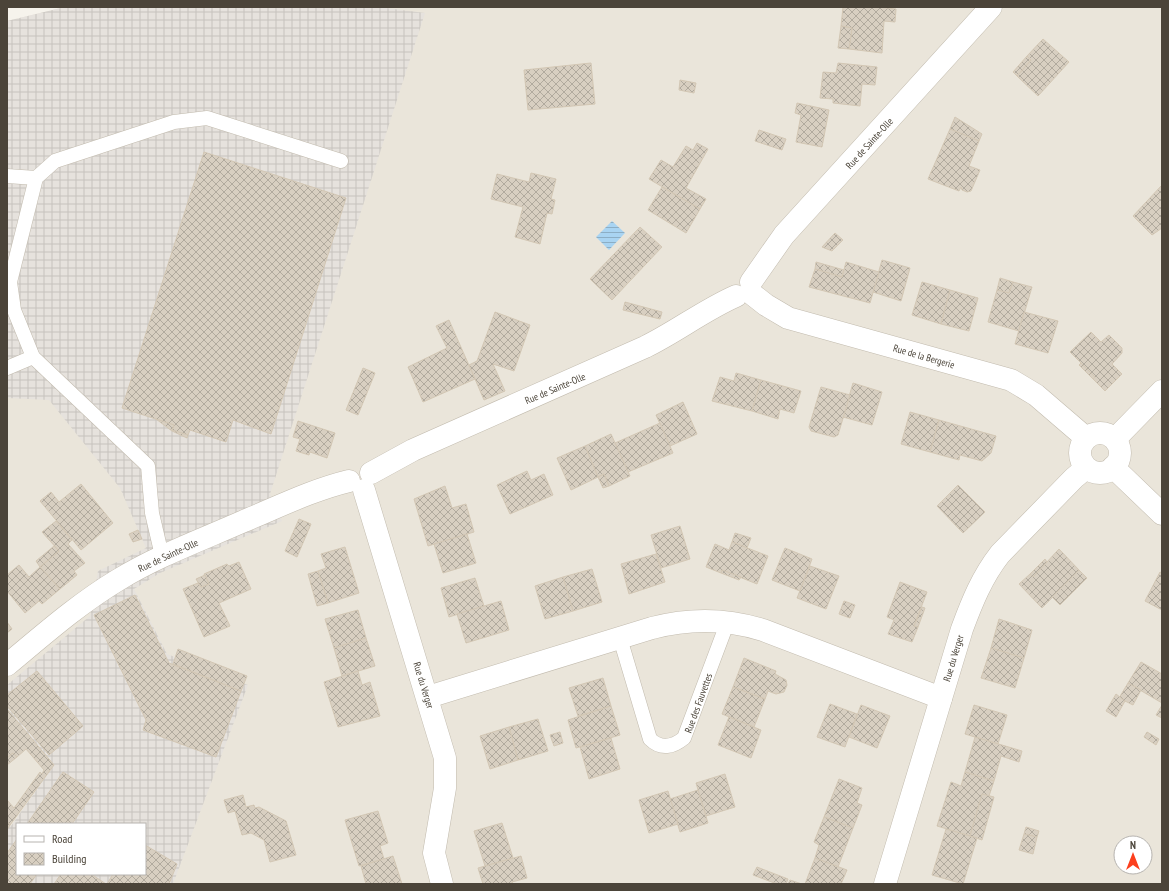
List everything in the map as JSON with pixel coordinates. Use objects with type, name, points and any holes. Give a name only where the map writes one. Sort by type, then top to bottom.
[{"type":"street","name":"Rue de Sainte-Olle","points":[[7,665],[77,608],[116,581],[162,556],[324,488],[361,481],[413,450],[645,347],[670,334],[718,304],[746,291],[784,235],[991,7]]},
{"type":"street","name":"Rue de la Bergerie","points":[[746,291],[788,318],[1011,380],[1036,395],[1086,438]]},
{"type":"street","points":[[1115,439],[1162,391]]},
{"type":"street","points":[[1100,432],[1108,434],[1115,439],[1120,450],[1120,457],[1113,467],[1105,472],[1095,472],[1086,468],[1081,461],[1079,453],[1081,445],[1086,438],[1092,434],[1100,432]]},
{"type":"street","points":[[1113,467],[1162,514]]},
{"type":"street","name":"Rue du Verger","points":[[885,884],[973,598],[990,567],[1014,539],[1086,468]]},
{"type":"street","name":"Rue du Verger","points":[[361,481],[428,697],[445,758],[445,788],[434,853],[442,884]]},
{"type":"street","points":[[428,697],[673,622],[709,619],[728,621],[763,630],[941,698]]},
{"type":"lane","points":[[162,556],[152,513],[148,466],[33,357],[11,309],[10,282],[36,178],[55,161],[174,122],[207,118],[342,161]]},
{"type":"lane","points":[[7,176],[36,178]]},
{"type":"lane","points":[[7,368],[33,357]]},
{"type":"lane","name":"Rue des Fauvettes","points":[[620,638],[650,739],[656,745],[667,747],[678,744],[684,738],[728,621]]},
{"type":"shaded area","points":[[65,7],[1162,7],[1162,884],[7,884],[7,21]]},
{"type":"shaded area","points":[[65,7],[378,7],[425,13],[270,494],[282,521],[160,573],[134,589],[167,654],[248,685],[173,884],[7,884],[7,821],[11,826],[54,765],[7,709],[7,685],[90,616],[98,571],[146,548],[120,488],[49,400],[7,398],[7,21]]},
{"type":"water","points":[[612,221],[625,233],[609,250],[596,237]]},
{"type":"building","points":[[843,7],[878,7],[896,9],[895,22],[884,21],[882,53],[849,49],[852,28],[841,26]]},
{"type":"building","points":[[841,26],[852,28],[849,49],[838,48]]},
{"type":"building","points":[[1043,39],[1069,62],[1038,96],[1017,76],[1031,60],[1027,56]]},
{"type":"building","points":[[1027,56],[1031,60],[1017,76],[1013,72]]},
{"type":"building","points":[[591,63],[595,104],[528,110],[524,70]]},
{"type":"building","points":[[838,63],[877,67],[875,85],[862,84],[860,106],[833,103],[833,99],[820,98],[823,72],[836,73]]},
{"type":"building","points":[[680,80],[696,83],[694,93],[679,90]]},
{"type":"building","points":[[797,103],[829,110],[822,147],[796,142],[801,115],[795,113]]},
{"type":"building","points":[[955,117],[982,134],[979,141],[950,129]]},
{"type":"building","points":[[950,129],[979,141],[969,166],[980,170],[971,191],[967,192],[962,190],[961,187],[959,191],[928,179]]},
{"type":"building","points":[[759,130],[786,139],[782,150],[755,141]]},
{"type":"building","points":[[697,143],[708,149],[686,188],[706,199],[700,209],[649,179],[661,160],[673,167],[686,146],[693,150]]},
{"type":"building","points":[[204,152],[346,198],[271,434],[233,420],[226,442],[190,430],[188,435],[172,430],[174,425],[122,408]]},
{"type":"building","points":[[531,173],[556,179],[551,199],[555,200],[552,214],[547,213],[540,244],[515,237],[523,207],[491,199],[497,174],[529,182]]},
{"type":"building","points":[[1162,185],[1162,228],[1152,235],[1133,216]]},
{"type":"building","points":[[662,187],[700,209],[686,233],[648,210]]},
{"type":"building","points":[[640,227],[662,247],[612,300],[590,279]]},
{"type":"building","points":[[835,233],[843,240],[832,251],[822,247]]},
{"type":"building","points":[[882,260],[910,268],[901,301],[873,292]]},
{"type":"building","points":[[816,262],[844,270],[842,277],[815,269]]},
{"type":"building","points":[[846,262],[879,272],[870,303],[809,287],[815,269],[842,277]]},
{"type":"building","points":[[1000,278],[1013,282],[1009,293],[997,290]]},
{"type":"building","points":[[922,282],[950,290],[941,324],[912,315]]},
{"type":"building","points":[[1013,282],[1032,287],[1019,331],[988,322],[997,290],[1009,293]]},
{"type":"building","points":[[950,290],[978,298],[969,331],[941,324]]},
{"type":"building","points":[[625,302],[662,312],[660,319],[623,310]]},
{"type":"building","points":[[495,312],[530,325],[514,371],[493,364],[505,391],[484,400],[469,365],[477,361]]},
{"type":"building","points":[[1024,312],[1058,321],[1048,353],[1015,344]]},
{"type":"building","points":[[449,320],[475,379],[423,402],[408,367],[447,348],[436,326]]},
{"type":"building","points":[[1091,332],[1101,342],[1109,335],[1122,348],[1122,353],[1112,364],[1122,374],[1105,391],[1093,379],[1095,377],[1070,352]]},
{"type":"building","points":[[1081,363],[1095,377],[1093,379],[1079,365]]},
{"type":"building","points":[[363,368],[375,373],[358,415],[346,410]]},
{"type":"building","points":[[736,373],[761,380],[752,411],[712,401],[720,377],[734,381]]},
{"type":"building","points":[[761,380],[801,391],[794,413],[780,409],[778,419],[752,411]]},
{"type":"building","points":[[853,383],[882,392],[872,425],[843,417]]},
{"type":"building","points":[[821,387],[850,395],[838,435],[834,437],[811,431],[809,427]]},
{"type":"building","points":[[683,402],[697,434],[670,446],[656,415]]},
{"type":"building","points":[[910,412],[939,420],[930,452],[901,444]]},
{"type":"building","points":[[156,419],[174,425],[172,430],[188,435],[187,438],[172,431]]},
{"type":"building","points":[[939,420],[996,436],[991,453],[982,461],[960,455],[959,460],[930,452]]},
{"type":"building","points":[[298,421],[335,433],[327,458],[310,452],[309,455],[296,451],[300,439],[293,437]]},
{"type":"building","points":[[660,423],[673,453],[628,472],[615,443]]},
{"type":"building","points":[[611,434],[630,476],[609,486],[604,474],[598,477],[585,446]]},
{"type":"building","points":[[585,446],[598,477],[571,490],[557,458]]},
{"type":"building","points":[[527,471],[531,480],[544,474],[553,495],[510,514],[497,485]]},
{"type":"building","points":[[604,474],[609,486],[603,488],[598,477]]},
{"type":"building","points":[[81,484],[113,523],[81,550],[40,501],[51,492],[59,502]]},
{"type":"building","points":[[958,485],[985,512],[963,533],[937,506]]},
{"type":"building","points":[[445,486],[452,508],[466,504],[474,532],[428,546],[414,499]]},
{"type":"building","points":[[299,519],[311,524],[297,557],[285,551]]},
{"type":"building","points":[[56,521],[72,540],[68,544],[85,563],[74,571],[77,575],[60,589],[40,567],[59,551],[42,532]]},
{"type":"building","points":[[680,526],[690,559],[661,568],[651,535]]},
{"type":"building","points":[[138,530],[142,539],[133,542],[129,534]]},
{"type":"building","points":[[735,533],[751,538],[747,548],[732,542]]},
{"type":"building","points":[[467,534],[476,563],[443,573],[434,544]]},
{"type":"building","points":[[732,542],[768,556],[757,584],[722,570],[721,573],[706,567],[715,544],[729,550]]},
{"type":"building","points":[[54,546],[59,551],[40,567],[36,561]]},
{"type":"building","points":[[345,547],[359,593],[328,603],[318,571],[326,568],[321,554]]},
{"type":"building","points":[[785,548],[812,559],[800,591],[772,580]]},
{"type":"building","points":[[1059,549],[1079,570],[1042,608],[1019,584],[1030,574],[1033,577]]},
{"type":"building","points":[[656,554],[665,582],[629,594],[621,564]]},
{"type":"building","points":[[1045,559],[1047,562],[1033,577],[1030,574]]},
{"type":"building","points":[[239,562],[251,589],[219,603],[230,626],[204,637],[183,589],[198,583],[201,587],[209,584],[204,574],[227,564],[229,566]]},
{"type":"building","points":[[19,565],[29,577],[40,567],[60,589],[42,604],[39,601],[25,613],[7,591],[7,575]]},
{"type":"building","points":[[810,566],[839,576],[826,609],[797,598]]},
{"type":"building","points":[[592,569],[602,602],[573,611],[563,577]]},
{"type":"building","points":[[722,570],[741,577],[739,580],[721,573]]},
{"type":"building","points":[[1079,570],[1087,578],[1060,605],[1052,597]]},
{"type":"building","points":[[318,571],[328,603],[317,606],[308,574]]},
{"type":"building","points":[[1160,572],[1162,573],[1162,610],[1145,601]]},
{"type":"building","points":[[205,575],[209,584],[201,587],[196,579]]},
{"type":"building","points":[[563,577],[573,611],[545,619],[535,586]]},
{"type":"building","points":[[475,578],[484,606],[449,617],[441,588]]},
{"type":"building","points":[[900,582],[927,592],[914,626],[918,627],[912,642],[888,634],[894,620],[887,617]]},
{"type":"building","points":[[135,595],[169,663],[241,691],[216,757],[143,730],[146,720],[94,615]]},
{"type":"building","points":[[501,601],[509,630],[466,643],[457,614]]},
{"type":"building","points":[[844,601],[855,605],[850,618],[839,614]]},
{"type":"building","points":[[922,607],[925,608],[918,627],[914,626]]},
{"type":"building","points":[[358,610],[366,638],[334,648],[325,619]]},
{"type":"building","points":[[999,619],[1032,630],[1024,658],[991,648]]},
{"type":"building","points":[[7,622],[12,629],[7,633]]},
{"type":"building","points":[[366,638],[375,666],[342,676],[334,648]]},
{"type":"building","points":[[991,648],[1024,658],[1015,688],[981,678]]},
{"type":"building","points":[[178,649],[247,676],[241,691],[173,664]]},
{"type":"building","points":[[744,658],[776,671],[775,674],[786,680],[787,685],[784,692],[776,694],[768,691],[765,699],[733,687]]},
{"type":"building","points":[[1141,662],[1162,674],[1162,703],[1128,683]]},
{"type":"building","points":[[37,671],[83,726],[49,755],[7,706],[7,695]]},
{"type":"building","points":[[358,671],[362,685],[370,682],[380,716],[338,727],[324,682]]},
{"type":"building","points":[[603,678],[611,706],[578,716],[569,688]]},
{"type":"building","points":[[1128,683],[1141,690],[1133,705],[1119,698]]},
{"type":"building","points":[[733,687],[765,699],[754,727],[722,714]]},
{"type":"building","points":[[1116,694],[1125,701],[1116,717],[1106,711]]},
{"type":"building","points":[[830,704],[857,714],[845,747],[817,737]]},
{"type":"building","points":[[861,705],[890,716],[877,748],[849,737]]},
{"type":"building","points":[[974,705],[1007,715],[998,744],[965,734]]},
{"type":"building","points":[[1162,705],[1162,718],[1156,715]]},
{"type":"building","points":[[611,706],[620,735],[576,748],[568,720]]},
{"type":"building","points":[[7,709],[54,765],[10,825],[7,821],[7,800],[14,808],[40,772],[42,774],[44,770],[26,749],[17,757],[13,753],[7,758]]},
{"type":"building","points":[[729,717],[761,730],[751,758],[718,745]]},
{"type":"building","points":[[538,719],[548,751],[518,760],[509,727]]},
{"type":"building","points":[[509,727],[518,760],[490,769],[480,736]]},
{"type":"building","points":[[560,732],[563,743],[554,746],[550,735]]},
{"type":"building","points":[[1147,732],[1159,739],[1156,745],[1144,737]]},
{"type":"building","points":[[975,737],[1022,751],[1019,762],[1001,756],[994,781],[965,772]]},
{"type":"building","points":[[611,738],[620,769],[589,779],[580,747]]},
{"type":"building","points":[[13,753],[17,757],[7,765],[7,758]]},
{"type":"building","points":[[63,772],[94,792],[73,823],[28,823]]},
{"type":"building","points":[[965,772],[994,781],[989,796],[982,794],[970,836],[937,826],[951,782],[961,786]]},
{"type":"building","points":[[725,774],[735,807],[706,816],[696,783]]},
{"type":"building","points":[[839,779],[862,788],[857,803],[862,805],[853,828],[824,817]]},
{"type":"building","points":[[698,790],[708,823],[680,832],[670,799]]},
{"type":"building","points":[[668,791],[678,824],[649,833],[639,800]]},
{"type":"building","points":[[982,794],[994,797],[982,840],[970,836]]},
{"type":"building","points":[[243,795],[246,807],[254,805],[255,808],[259,807],[286,821],[296,855],[270,862],[264,840],[251,833],[242,835],[235,811],[228,813],[224,800]]},
{"type":"building","points":[[378,811],[388,843],[380,846],[384,859],[359,866],[345,820]]},
{"type":"building","points":[[824,817],[853,828],[838,867],[815,858],[819,845],[814,842]]},
{"type":"building","points":[[7,821],[10,825],[7,830]]},
{"type":"building","points":[[502,823],[513,858],[485,866],[474,831]]},
{"type":"building","points":[[1026,827],[1039,831],[1037,837],[1024,834]]},
{"type":"building","points":[[946,829],[977,838],[963,884],[932,875]]},
{"type":"building","points":[[1024,834],[1037,837],[1033,854],[1019,850]]},
{"type":"building","points":[[16,840],[16,875],[36,875],[30,884],[7,884],[7,853]]},
{"type":"building","points":[[146,846],[177,864],[169,884],[107,884],[112,875],[146,875]]},
{"type":"building","points":[[393,856],[402,884],[366,884],[361,866]]},
{"type":"building","points":[[521,856],[527,878],[512,882],[513,884],[483,884],[478,868]]},
{"type":"building","points":[[815,858],[847,870],[841,884],[805,884]]},
{"type":"building","points":[[757,867],[788,879],[786,884],[777,884],[753,875]]},
{"type":"building","points":[[60,875],[92,875],[106,884],[54,884]]},
{"type":"building","points":[[790,880],[802,884],[788,884]]}]
